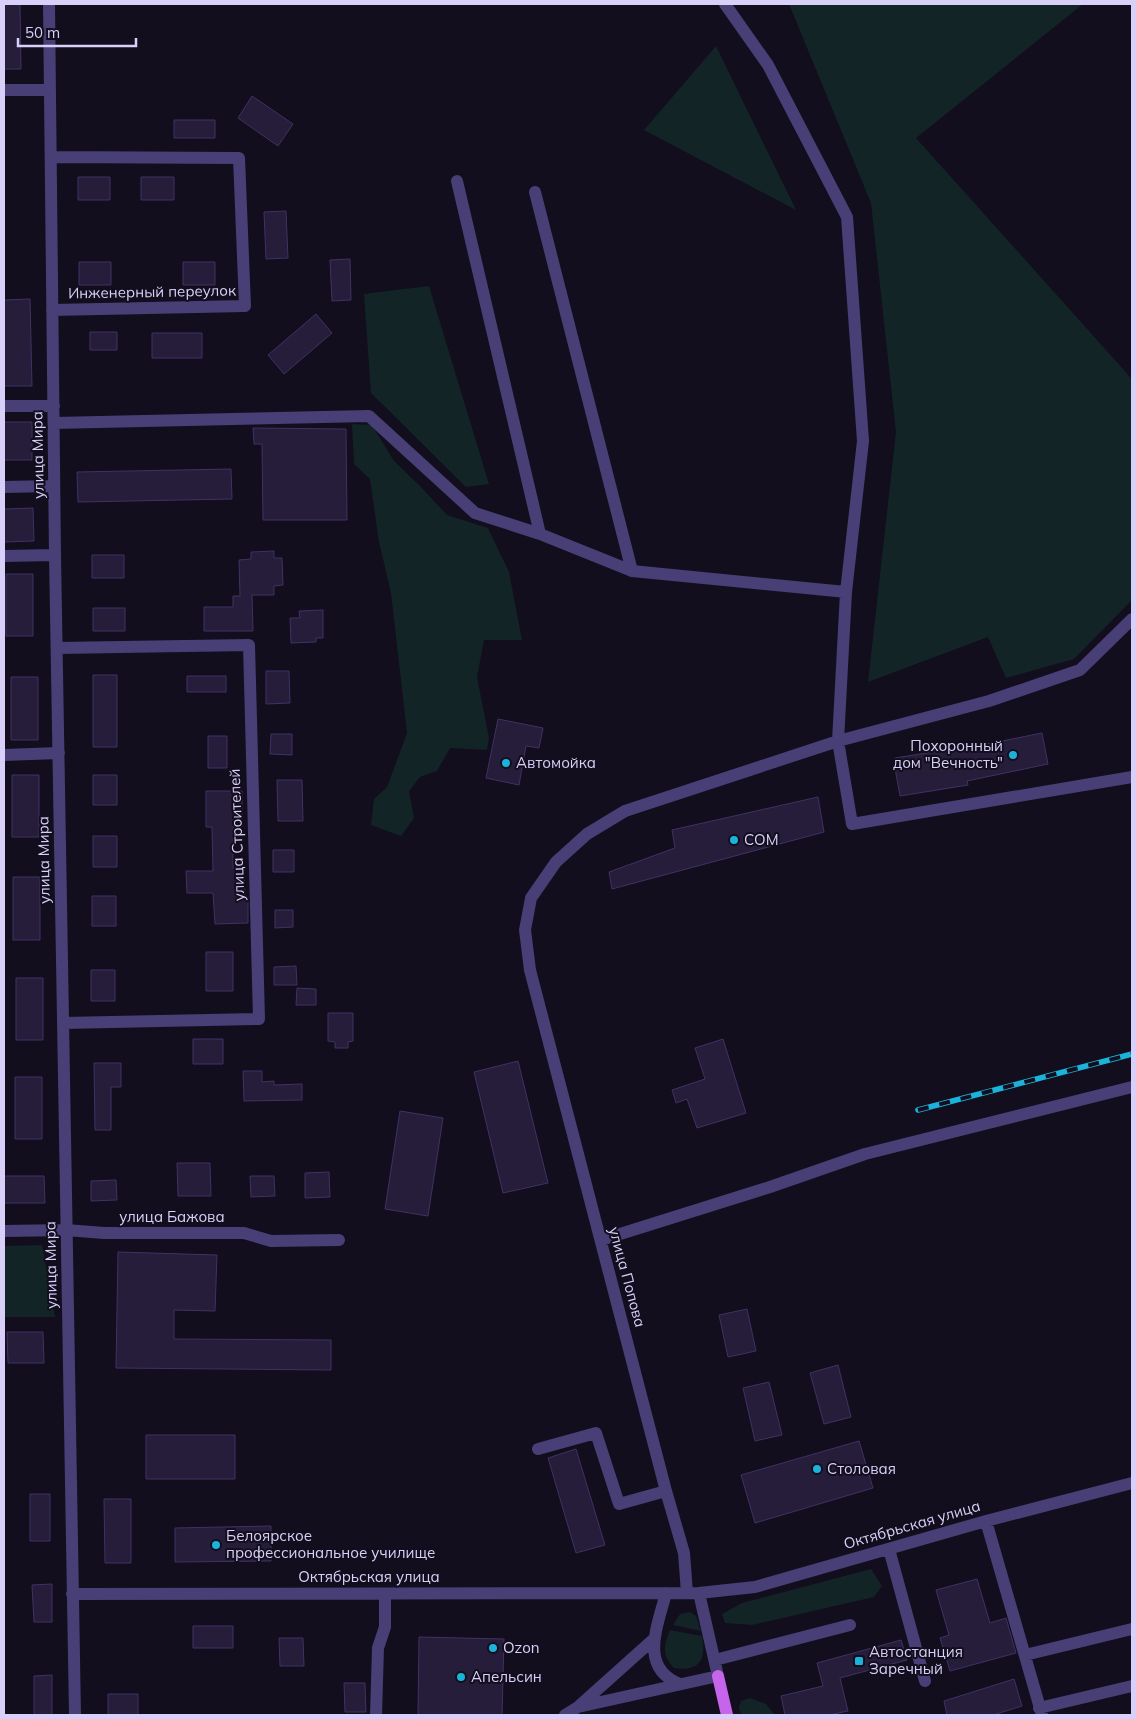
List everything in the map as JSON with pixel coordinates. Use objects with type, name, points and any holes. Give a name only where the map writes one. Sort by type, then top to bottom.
[{"type":"main road","points":[[718,1676],[727,1715]]},
{"type":"street","name":"улица Мира","points":[[49,4],[55,555],[75,1715]]},
{"type":"street","points":[[726,4],[768,65],[847,217],[863,440],[846,592],[838,741],[852,824],[1132,777]]},
{"type":"street","points":[[4,90],[50,90]]},
{"type":"street","name":"Инженерный переулок","points":[[51,157],[239,158],[246,306],[52,310]]},
{"type":"street","points":[[457,181],[540,534]]},
{"type":"street","points":[[535,192],[632,571]]},
{"type":"street","points":[[4,406],[54,406]]},
{"type":"street","points":[[54,423],[368,416],[475,513],[540,534],[632,571],[846,592]]},
{"type":"street","points":[[4,487],[54,486]]},
{"type":"street","points":[[4,556],[55,555]]},
{"type":"street","name":"улица Попова","points":[[718,1676],[715,1660],[693,1593],[530,970],[525,930],[531,898],[556,862],[587,834],[625,812],[838,741],[989,701],[1080,670],[1132,619]]},
{"type":"street","name":"улица Строителей","points":[[57,648],[249,645],[259,1020],[63,1022]]},
{"type":"street","points":[[4,755],[59,753]]},
{"type":"street","points":[[601,1240],[770,1187],[865,1154],[1132,1087]]},
{"type":"street","name":"улица Бажова","points":[[4,1231],[66,1230],[104,1233],[244,1233],[271,1242],[338,1240]]},
{"type":"street","points":[[538,1449],[596,1432],[619,1504],[666,1491]]},
{"type":"street","name":"Октябрьская улица","points":[[72,1594],[693,1593],[755,1587],[986,1521],[1132,1483]]},
{"type":"street","points":[[986,1521],[1041,1711],[1132,1686]]},
{"type":"street","points":[[889,1549],[925,1681]]},
{"type":"street","points":[[666,1593],[655,1638],[654,1652],[656,1664],[662,1674],[670,1681],[680,1684]]},
{"type":"street","points":[[376,1715],[378,1648],[385,1627],[385,1594]]},
{"type":"street","points":[[715,1660],[850,1625]]},
{"type":"street","points":[[1024,1655],[1132,1629]]},
{"type":"street","points":[[565,1715],[578,1707],[655,1638]]},
{"type":"street","points":[[578,1707],[718,1676]]},
{"type":"shaded area","points":[[789,4],[1083,4],[916,138],[1132,379],[1132,600],[1074,659],[1006,678],[988,637],[868,682],[896,432],[871,203]]},
{"type":"shaded area","points":[[716,46],[796,210],[644,130]]},
{"type":"shaded area","points":[[429,286],[489,484],[466,487],[371,393],[364,294]]},
{"type":"shaded area","points":[[352,424],[372,425],[394,461],[447,515],[488,528],[509,572],[522,640],[484,640],[477,677],[489,738],[487,750],[450,748],[437,771],[420,777],[409,791],[414,818],[401,836],[371,825],[374,799],[387,787],[407,733],[391,593],[379,542],[370,479],[354,464]]},
{"type":"shaded area","points":[[42,1245],[55,1317],[4,1317],[4,1246]]},
{"type":"shaded area","points":[[871,1569],[882,1586],[874,1597],[752,1625],[725,1623],[722,1614],[742,1603]]},
{"type":"shaded area","points":[[690,1612],[696,1616],[701,1631],[673,1625],[680,1614]]},
{"type":"shaded area","points":[[670,1630],[702,1636],[702,1657],[696,1666],[683,1669],[674,1668],[667,1659],[665,1646]]},
{"type":"shaded area","points":[[750,1698],[766,1704],[775,1715],[741,1715],[739,1707],[741,1701]]},
{"type":"building","points":[[4,4],[20,4],[21,69],[4,69]]},
{"type":"building","points":[[252,96],[293,124],[278,146],[238,118]]},
{"type":"building","points":[[174,120],[215,120],[215,138],[174,138]]},
{"type":"building","points":[[78,177],[110,177],[110,200],[78,200]]},
{"type":"building","points":[[141,177],[174,177],[174,200],[141,200]]},
{"type":"building","points":[[286,211],[288,258],[266,259],[264,212]]},
{"type":"building","points":[[350,259],[351,300],[332,301],[330,260]]},
{"type":"building","points":[[79,262],[111,262],[111,285],[79,285]]},
{"type":"building","points":[[183,262],[215,262],[215,285],[183,285]]},
{"type":"building","points":[[30,299],[32,386],[4,386],[4,300]]},
{"type":"building","points":[[316,314],[332,333],[284,374],[268,355]]},
{"type":"building","points":[[90,332],[117,332],[117,350],[90,350]]},
{"type":"building","points":[[152,333],[202,333],[202,358],[152,358]]},
{"type":"building","points":[[4,422],[32,422],[32,460],[4,460]]},
{"type":"building","points":[[253,428],[346,429],[347,520],[263,520],[262,444],[254,444]]},
{"type":"building","points":[[231,469],[232,499],[78,502],[77,472]]},
{"type":"building","points":[[33,508],[34,541],[4,542],[4,509]]},
{"type":"building","points":[[274,551],[274,558],[282,558],[283,585],[274,586],[274,595],[252,595],[253,631],[204,631],[204,607],[233,607],[233,596],[240,596],[239,560],[251,559],[251,552]]},
{"type":"building","points":[[92,555],[124,555],[124,578],[92,578]]},
{"type":"building","points":[[6,574],[33,574],[33,636],[6,636]]},
{"type":"building","points":[[93,608],[125,608],[125,631],[93,631]]},
{"type":"building","points":[[323,610],[323,638],[316,638],[316,642],[291,643],[290,618],[300,618],[299,611]]},
{"type":"building","points":[[266,671],[289,671],[290,703],[266,704]]},
{"type":"building","points":[[93,675],[117,675],[117,747],[93,747]]},
{"type":"building","points":[[187,676],[226,676],[226,692],[187,692]]},
{"type":"building","points":[[11,677],[38,677],[38,740],[11,740]]},
{"type":"building","name":"Автомойка","points":[[498,719],[543,728],[539,748],[526,746],[519,785],[486,778]]},
{"type":"building","points":[[1042,733],[1048,764],[967,781],[968,785],[900,796],[895,758],[958,748],[958,750]]},
{"type":"building","points":[[271,734],[292,734],[292,755],[270,754]]},
{"type":"building","points":[[208,736],[227,736],[227,768],[208,768]]},
{"type":"building","points":[[12,775],[39,775],[39,837],[12,837]]},
{"type":"building","points":[[93,775],[117,775],[117,805],[93,805]]},
{"type":"building","points":[[277,780],[302,780],[303,821],[278,821]]},
{"type":"building","points":[[206,791],[242,791],[242,827],[233,827],[233,868],[244,868],[245,900],[248,900],[248,923],[215,924],[213,893],[187,893],[186,871],[213,871],[212,827],[206,827]]},
{"type":"building","name":"СОМ","points":[[818,797],[824,832],[612,889],[609,872],[675,848],[672,830]]},
{"type":"building","points":[[93,836],[117,836],[117,867],[93,867]]},
{"type":"building","points":[[273,850],[294,850],[294,872],[273,872]]},
{"type":"building","points":[[13,877],[40,877],[40,940],[13,940]]},
{"type":"building","points":[[92,896],[116,896],[116,926],[92,926]]},
{"type":"building","points":[[275,910],[293,910],[293,927],[275,928]]},
{"type":"building","points":[[206,952],[233,952],[233,991],[206,991]]},
{"type":"building","points":[[296,966],[297,985],[274,985],[274,967]]},
{"type":"building","points":[[91,970],[115,970],[115,1001],[91,1001]]},
{"type":"building","points":[[16,978],[43,978],[43,1040],[16,1040]]},
{"type":"building","points":[[297,988],[316,989],[316,1005],[296,1005]]},
{"type":"building","points":[[328,1013],[353,1013],[353,1041],[348,1042],[348,1048],[335,1048],[335,1042],[328,1041]]},
{"type":"building","points":[[193,1039],[223,1039],[223,1064],[193,1064]]},
{"type":"building","points":[[723,1039],[746,1113],[697,1128],[687,1099],[676,1103],[672,1090],[705,1079],[695,1048]]},
{"type":"building","points":[[518,1061],[548,1183],[503,1193],[474,1072]]},
{"type":"building","points":[[94,1063],[121,1063],[121,1087],[111,1087],[111,1130],[95,1130]]},
{"type":"building","points":[[243,1071],[262,1071],[262,1082],[274,1081],[274,1085],[302,1084],[302,1100],[244,1101]]},
{"type":"building","points":[[15,1077],[42,1077],[42,1139],[15,1139]]},
{"type":"building","points":[[400,1111],[443,1118],[428,1216],[385,1209]]},
{"type":"building","points":[[177,1163],[210,1163],[211,1196],[178,1196]]},
{"type":"building","points":[[329,1172],[330,1197],[305,1198],[305,1173]]},
{"type":"building","points":[[4,1176],[44,1176],[45,1203],[4,1203]]},
{"type":"building","points":[[250,1176],[274,1176],[275,1196],[251,1197]]},
{"type":"building","points":[[116,1180],[117,1200],[91,1201],[91,1181]]},
{"type":"building","points":[[118,1252],[217,1255],[215,1311],[174,1310],[174,1339],[331,1340],[331,1370],[116,1368]]},
{"type":"building","points":[[747,1309],[756,1351],[728,1357],[719,1315]]},
{"type":"building","points":[[7,1332],[43,1332],[44,1363],[8,1363]]},
{"type":"building","points":[[838,1365],[851,1417],[824,1424],[810,1373]]},
{"type":"building","points":[[769,1382],[782,1435],[755,1441],[743,1388]]},
{"type":"building","points":[[146,1435],[235,1435],[235,1479],[146,1479]]},
{"type":"building","points":[[859,1441],[873,1488],[755,1523],[741,1475]]},
{"type":"building","points":[[576,1449],[605,1545],[576,1553],[548,1458]]},
{"type":"building","points":[[30,1494],[50,1494],[50,1541],[30,1541]]},
{"type":"building","points":[[104,1499],[131,1499],[131,1563],[105,1563]]},
{"type":"building","points":[[271,1526],[271,1561],[175,1562],[175,1528]]},
{"type":"building","points":[[977,1579],[990,1623],[1006,1618],[1016,1653],[950,1671],[940,1638],[949,1635],[936,1590]]},
{"type":"building","points":[[52,1584],[52,1622],[34,1622],[32,1585]]},
{"type":"building","points":[[193,1626],[233,1626],[233,1648],[193,1648]]},
{"type":"building","name":"Апельсин","points":[[419,1637],[504,1639],[502,1715],[418,1715]]},
{"type":"building","points":[[279,1638],[303,1638],[304,1666],[280,1666]]},
{"type":"building","points":[[901,1640],[907,1660],[840,1678],[848,1711],[829,1715],[785,1715],[781,1696],[823,1686],[817,1663]]},
{"type":"building","points":[[52,1675],[52,1715],[34,1715],[34,1676]]},
{"type":"building","points":[[1014,1679],[1022,1706],[993,1715],[947,1715],[944,1701]]},
{"type":"building","points":[[344,1683],[365,1683],[366,1712],[345,1712]]},
{"type":"building","points":[[108,1694],[138,1694],[138,1715],[108,1715]]},
{"type":"railway","points":[[918,1110],[1132,1054]]},
{"type":"place","name":"Похоронный дом \"Вечность\"","points":[[1013,755]]},
{"type":"place","name":"Автомойка","points":[[506,763]]},
{"type":"place","name":"СОМ","points":[[734,840]]},
{"type":"place","name":"Столовая","points":[[817,1469]]},
{"type":"place","name":"Белоярское профессиональное училище","points":[[216,1545]]},
{"type":"place","name":"Ozon","points":[[493,1648]]},
{"type":"place","name":"Автостанция Заречный","points":[[859,1661]]},
{"type":"place","name":"Апельсин","points":[[461,1677]]}]
